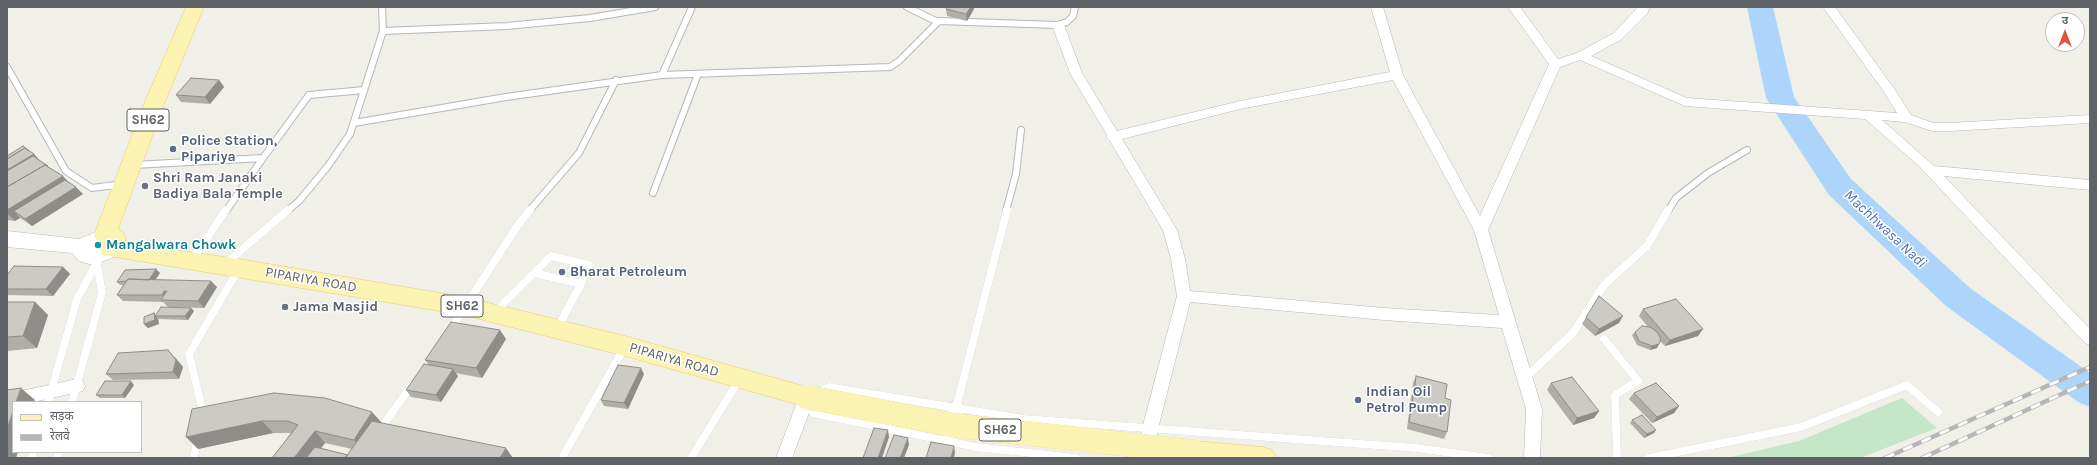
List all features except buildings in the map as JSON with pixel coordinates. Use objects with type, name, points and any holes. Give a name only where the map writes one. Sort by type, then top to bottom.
[{"type":"main road","name":"SH62","points":[[99,250],[129,174],[154,104],[195,7]]},
{"type":"main road","points":[[8,239],[99,250]]},
{"type":"main road","name":"PIPARIYA ROAD","points":[[99,250],[192,261],[464,306],[625,346],[807,397],[952,425],[1156,449],[1263,458]]},
{"type":"street","points":[[1377,7],[1397,75],[1481,230],[1534,409],[1532,458]]},
{"type":"street","points":[[1514,7],[1555,64]]},
{"type":"street","points":[[1481,230],[1555,64],[1581,56],[1618,36],[1643,11],[1644,7]]},
{"type":"street","points":[[1829,7],[1889,90],[1906,118]]},
{"type":"street","points":[[1058,25],[1076,73],[1112,137],[1170,230],[1178,258],[1184,296],[1150,429],[1147,458]]},
{"type":"street","points":[[1581,56],[1685,102],[1906,118],[1932,127],[2090,119]]},
{"type":"street","points":[[1112,137],[1240,105],[1397,75]]},
{"type":"street","points":[[1868,115],[1931,170],[2090,339]]},
{"type":"street","points":[[1931,170],[2090,185]]},
{"type":"street","points":[[1184,296],[1384,314],[1508,322]]},
{"type":"street","points":[[7,401],[49,398],[77,386]]},
{"type":"street","points":[[784,458],[807,397]]},
{"type":"street","points":[[948,441],[956,408]]},
{"type":"lane","points":[[194,458],[203,412],[189,354],[231,267],[300,201],[328,166],[350,134],[383,31],[382,7]]},
{"type":"lane","points":[[383,31],[507,26],[590,18],[655,7]]},
{"type":"lane","points":[[662,74],[692,7]]},
{"type":"lane","points":[[907,7],[938,22]]},
{"type":"lane","points":[[354,123],[416,111],[662,74],[698,74],[805,68],[890,66],[899,62],[938,22],[945,20],[1058,25],[1067,22],[1073,16],[1075,7]]},
{"type":"lane","points":[[7,66],[9,74],[66,171],[92,188],[129,174],[263,158]]},
{"type":"lane","points":[[653,193],[698,74]]},
{"type":"lane","points":[[444,339],[518,225],[579,153],[616,80]]},
{"type":"lane","points":[[192,261],[263,158],[309,95],[364,90]]},
{"type":"lane","points":[[956,408],[1016,174],[1021,130]]},
{"type":"lane","points":[[1525,378],[1573,333],[1604,285],[1647,246],[1676,198],[1708,173],[1746,150]]},
{"type":"lane","points":[[72,401],[102,293],[99,250]]},
{"type":"lane","points":[[49,398],[77,299],[99,250]]},
{"type":"lane","points":[[493,313],[551,256],[589,265],[581,284],[557,329]]},
{"type":"lane","points":[[534,273],[581,284]]},
{"type":"lane","points":[[1604,339],[1638,381],[1615,395],[1617,458]]},
{"type":"lane","points":[[562,458],[625,346]]},
{"type":"lane","points":[[383,425],[418,376]]},
{"type":"lane","points":[[691,458],[740,378]]},
{"type":"lane","points":[[1649,458],[1801,428],[1907,385],[1938,412]]},
{"type":"lane","points":[[1076,458],[976,447],[813,413],[807,397],[829,387],[1024,420],[1416,448],[1470,454],[1489,458]]},
{"type":"green space","points":[[1902,398],[1937,428],[1860,458],[1727,458],[1799,441]]},
{"type":"waterway","name":"Machhwasa Nadi","points":[[1760,7],[1780,98],[1840,187],[1958,297],[2090,392]]},
{"type":"railway","points":[[1885,458],[2090,367]]},
{"type":"railway","points":[[1922,458],[2090,381]]},
{"type":"place","name":"Police Station, Pipariya","points":[[173,149]]},
{"type":"place","name":"Shri Ram Janaki Badiya Bala Temple","points":[[145,186]]},
{"type":"place","name":"Mangalwara Chowk","points":[[98,245]]},
{"type":"place","name":"Bharat Petroleum","points":[[562,272]]},
{"type":"place","name":"Jama Masjid","points":[[285,307]]},
{"type":"place","name":"Indian Oil Petrol Pump","points":[[1358,400]]}]
